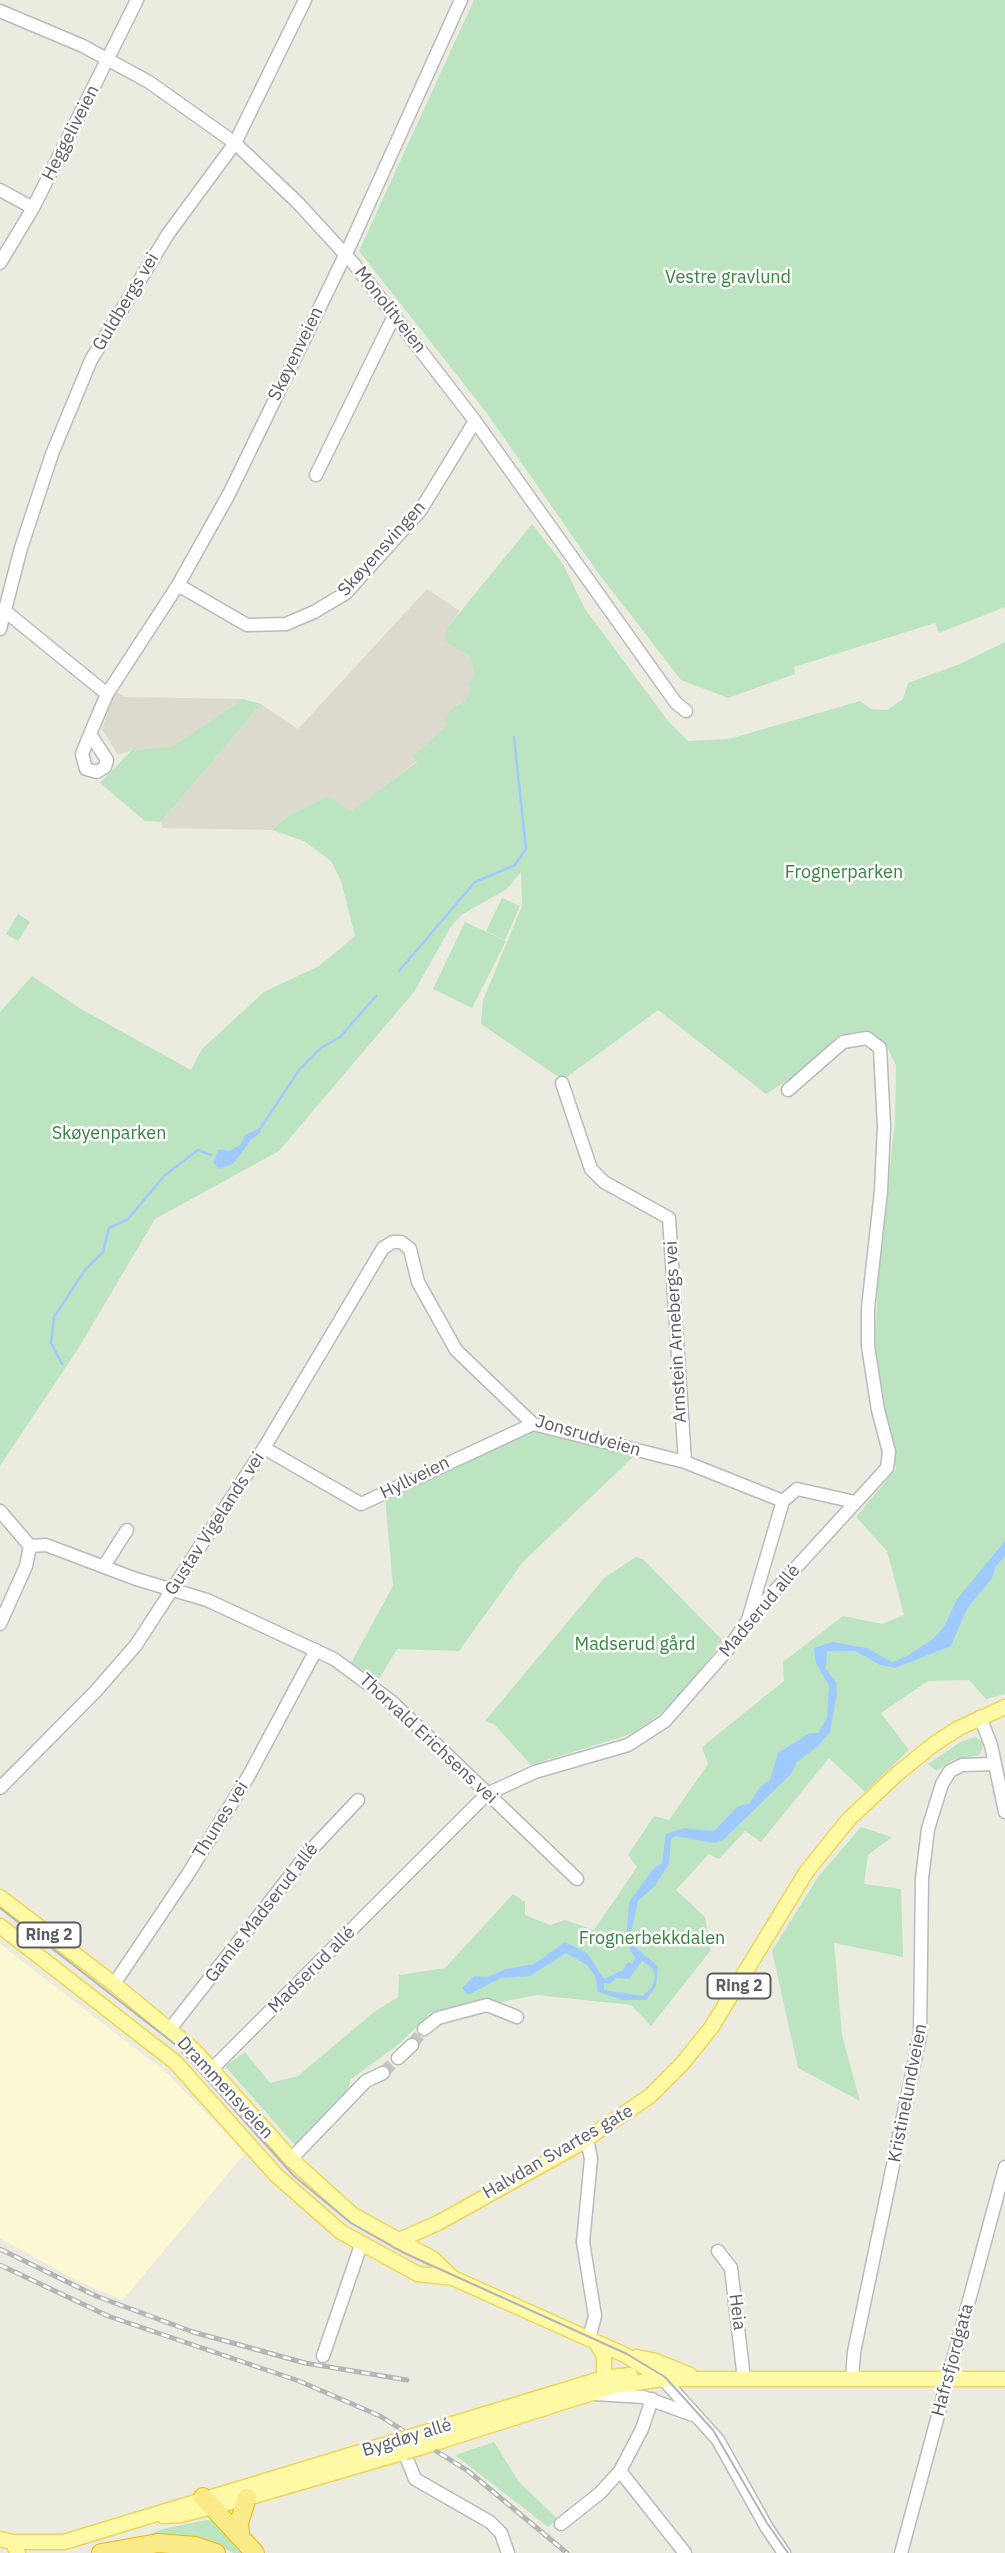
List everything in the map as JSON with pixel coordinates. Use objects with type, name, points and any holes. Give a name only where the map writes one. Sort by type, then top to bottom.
[{"type":"highway","points":[[240,2534],[239,2523],[247,2498]]},
{"type":"highway","points":[[208,2502],[255,2553]]},
{"type":"highway","points":[[101,2553],[158,2543],[195,2546],[216,2553]]},
{"type":"main road","name":"Halvdan Svartes gate","points":[[397,2241],[438,2223],[587,2139],[638,2106],[681,2064],[739,1986],[807,1871],[849,1819],[897,1773],[934,1744],[980,1717],[1005,1707]]},
{"type":"main road","name":"Drammensveien","points":[[0,1897],[170,2029],[212,2069],[291,2160],[344,2209],[433,2259],[453,2277],[625,2355],[663,2379]]},
{"type":"main road","name":"Drammensveien","points":[[0,1926],[165,2053],[296,2194],[361,2245],[423,2276],[453,2277]]},
{"type":"main road","name":"Halvdan Svartes gate","points":[[417,2250],[438,2223]]},
{"type":"main road","name":"Ring 2","points":[[390,2261],[417,2250]]},
{"type":"main road","points":[[593,2340],[604,2356],[604,2378]]},
{"type":"main road","name":"Bygdøy allé","points":[[625,2355],[656,2361],[698,2378]]},
{"type":"main road","name":"Bygdøy allé","points":[[208,2502],[247,2498],[400,2447],[423,2433],[604,2378],[634,2375],[663,2379]]},
{"type":"main road","name":"Bygdøy allé","points":[[45,2553],[64,2542],[155,2516],[181,2515],[208,2502],[400,2447],[437,2442],[614,2386],[663,2379],[698,2378],[1005,2379]]},
{"type":"main road","name":"Bygdøy allé","points":[[7,2541],[64,2542]]},
{"type":"street","name":"Heggeliveien","points":[[0,263],[33,208],[137,0]]},
{"type":"street","name":"Guldbergs vei","points":[[0,629],[21,548],[52,454],[87,369],[129,294],[234,143],[305,0]]},
{"type":"street","name":"Skøyenveien","points":[[90,734],[107,694],[178,585],[229,494],[345,254],[461,0]]},
{"type":"street","name":"Monolitveien","points":[[0,11],[109,60],[149,82],[234,143],[270,175],[345,254],[394,316],[475,421],[676,703],[686,711]]},
{"type":"street","points":[[0,190],[33,208]]},
{"type":"street","points":[[316,475],[394,316]]},
{"type":"street","name":"Skøyensvingen","points":[[178,585],[247,625],[286,624],[314,612],[346,593],[420,511],[475,421]]},
{"type":"street","points":[[5,611],[107,694]]},
{"type":"street","name":"Madserud allé","points":[[212,2069],[487,1794],[535,1772],[610,1752],[646,1735],[681,1704],[748,1620],[884,1472],[889,1462],[869,1346],[868,1308],[881,1191],[884,1126],[880,1048],[867,1038],[843,1042],[788,1090]]},
{"type":"street","name":"Arnstein Arnebergs vei","points":[[562,1083],[591,1169],[604,1182],[669,1219],[685,1462]]},
{"type":"street","name":"Gustav Vigelands vei","points":[[0,1788],[121,1663],[174,1589],[264,1448],[383,1248],[393,1242],[401,1242]]},
{"type":"street","name":"Jonsrudveien","points":[[401,1242],[410,1249],[418,1282],[456,1350],[533,1424],[685,1462],[783,1502]]},
{"type":"street","name":"Hyllveien","points":[[264,1448],[361,1504],[533,1424]]},
{"type":"street","points":[[748,1620],[783,1502],[797,1489],[855,1502]]},
{"type":"street","points":[[0,1511],[30,1546],[26,1566],[0,1624]]},
{"type":"street","points":[[104,1566],[127,1530]]},
{"type":"street","name":"Thorvald Erichsens vei","points":[[30,1546],[46,1545],[135,1579],[207,1600],[316,1650],[368,1681],[577,1879]]},
{"type":"street","name":"Thunes vei","points":[[114,1984],[183,1882],[248,1777],[316,1650]]},
{"type":"street","points":[[980,1717],[1005,1812]]},
{"type":"street","name":"Kristinelundveien","points":[[852,2378],[854,2352],[922,2027],[922,1878],[928,1829],[937,1797],[950,1771],[962,1765],[994,1764]]},
{"type":"street","name":"Gamle Madserud allé","points":[[170,2029],[308,1853],[358,1800]]},
{"type":"street","points":[[424,2029],[438,2018],[487,2005],[517,2017]]},
{"type":"street","points":[[398,2058],[412,2045]]},
{"type":"street","points":[[291,2160],[366,2081],[383,2073]]},
{"type":"street","points":[[587,2139],[591,2159],[583,2242],[595,2316],[593,2340]]},
{"type":"street","name":"Hafrsfjordgata","points":[[901,2553],[1001,2194],[1005,2167]]},
{"type":"street","points":[[323,2356],[361,2245]]},
{"type":"street","name":"Heia","points":[[718,2251],[731,2268],[744,2379]]},
{"type":"street","name":"Drammensveien","points":[[663,2379],[702,2420],[726,2453],[767,2529],[784,2553]]},
{"type":"street","points":[[593,2394],[652,2399],[702,2420]]},
{"type":"street","points":[[561,2524],[600,2493],[620,2471],[642,2429],[652,2399]]},
{"type":"street","points":[[400,2447],[415,2479],[490,2522],[501,2533],[509,2553]]},
{"type":"street","points":[[620,2471],[685,2553]]},
{"type":"shaded area","points":[[427,589],[460,611],[447,628],[445,641],[470,656],[475,675],[474,687],[465,701],[452,708],[443,720],[450,724],[412,757],[417,761],[351,812],[328,796],[288,816],[272,830],[162,828],[161,822],[261,704],[298,729]]},
{"type":"shaded area","points":[[115,691],[125,697],[243,699],[172,748],[132,750],[118,755],[102,729]]},
{"type":"shaded area","points":[[0,1944],[167,2073],[245,2153],[123,2300],[76,2280],[0,2238]]},
{"type":"green space","name":"Vestre gravlund","points":[[474,0],[1005,0],[1005,607],[939,633],[935,623],[794,667],[795,674],[728,698],[681,680],[596,570],[486,412],[359,251]]},
{"type":"green space","points":[[532,524],[563,564],[585,609],[668,721],[688,741],[729,739],[860,701],[871,709],[887,710],[903,699],[908,683],[960,664],[1005,642],[1005,1694],[986,1699],[969,1680],[928,1681],[881,1713],[909,1750],[865,1792],[829,1758],[761,1842],[745,1831],[719,1859],[709,1854],[676,1890],[705,1917],[711,1950],[651,2026],[631,2005],[537,1995],[490,2004],[445,2021],[432,2012],[399,2044],[350,2080],[346,2111],[302,2153],[225,2066],[245,2052],[270,2083],[298,2076],[374,2012],[398,1997],[399,1975],[445,1968],[513,1894],[525,1902],[525,1915],[550,1925],[565,1920],[594,1930],[637,1867],[628,1855],[654,1816],[669,1820],[708,1764],[702,1747],[784,1681],[783,1662],[843,1616],[882,1624],[904,1615],[887,1551],[856,1517],[896,1469],[875,1353],[879,1256],[895,1123],[896,1065],[886,1045],[868,1034],[840,1034],[805,1069],[766,1094],[658,1010],[563,1080],[481,1024],[483,1000],[522,906],[521,872],[507,889],[461,915],[450,928],[414,992],[279,1151],[155,1219],[78,1349],[0,1466],[0,1012],[32,976],[81,1009],[191,1070],[202,1049],[264,992],[319,966],[355,936],[341,881],[331,861],[304,841],[272,830],[288,816],[328,796],[351,811],[417,762],[412,757],[449,724],[443,720],[452,708],[465,701],[473,687],[468,685],[475,675],[470,656],[444,641],[447,628]]},
{"type":"green space","points":[[243,699],[261,704],[161,822],[145,821],[100,783],[132,750],[172,747]]},
{"type":"green space","points":[[502,898],[520,906],[505,940],[486,931]]},
{"type":"green space","points":[[18,914],[30,922],[18,941],[6,934]]},
{"type":"green space","points":[[465,922],[506,941],[472,1008],[433,989]]},
{"type":"green space","points":[[530,1431],[634,1456],[523,1562],[459,1651],[397,1649],[378,1681],[351,1663],[393,1586],[385,1498]]},
{"type":"green space","name":"Madserud gård","points":[[636,1557],[644,1560],[723,1641],[682,1693],[659,1715],[631,1734],[531,1765],[494,1724],[485,1721],[605,1577]]},
{"type":"green space","points":[[976,1737],[982,1742],[983,1748],[979,1755],[952,1760],[937,1771],[928,1764],[962,1741]]},
{"type":"green space","points":[[861,1827],[892,1837],[868,1855],[864,1884],[901,1889],[903,1957],[834,1943],[842,2035],[860,2101],[798,2068],[772,1951],[818,1877]]},
{"type":"green space","points":[[494,2442],[519,2482],[558,2519],[548,2527],[455,2455]]},
{"type":"green space","points":[[207,2520],[217,2521],[249,2553],[234,2553],[190,2537],[151,2534],[162,2529]]},
{"type":"water","points":[[260,1128],[261,1132],[251,1140],[233,1164],[219,1169],[213,1162],[219,1149],[229,1151],[240,1145],[245,1135]]},
{"type":"water","points":[[1005,1541],[1005,1556],[996,1566],[992,1578],[967,1609],[951,1646],[895,1668],[880,1665],[855,1651],[827,1651],[826,1669],[836,1682],[837,1694],[830,1732],[818,1746],[797,1762],[791,1774],[723,1840],[714,1843],[676,1836],[671,1838],[669,1864],[655,1886],[638,1901],[631,1933],[636,1948],[658,1966],[656,1986],[646,2000],[622,2000],[598,1992],[595,1976],[587,1965],[566,1953],[530,1976],[501,1978],[468,1995],[462,1988],[474,1976],[487,1977],[506,1969],[534,1964],[565,1942],[587,1953],[604,1979],[623,1970],[628,1962],[632,1964],[635,1958],[626,1942],[629,1902],[653,1869],[662,1863],[666,1834],[684,1828],[714,1831],[737,1807],[750,1803],[760,1787],[770,1780],[778,1753],[810,1733],[818,1733],[827,1718],[829,1686],[816,1663],[814,1648],[833,1642],[867,1648],[892,1662],[907,1656],[933,1639],[944,1627],[957,1599]],"holes":[[[642,1961],[652,1968],[655,1976],[652,1987],[643,1996],[604,1990],[604,1983],[610,1984],[616,1978],[629,1979]]]},
{"type":"waterway","points":[[399,971],[475,882],[515,865],[526,849],[514,737]]},
{"type":"waterway","points":[[260,1129],[299,1070],[321,1048],[340,1037],[376,996]]},
{"type":"waterway","points":[[62,1364],[51,1343],[54,1317],[85,1270],[103,1252],[109,1228],[128,1219],[165,1175],[198,1150],[211,1155]]},
{"type":"tunnel","points":[[412,2045],[424,2029]]},
{"type":"tunnel","points":[[383,2073],[398,2058]]},
{"type":"tram line","points":[[0,1908],[176,2045],[294,2176],[351,2223],[402,2252],[627,2354],[665,2377],[713,2430],[767,2523],[788,2553]]},
{"type":"railway","points":[[0,2249],[96,2296],[193,2332],[305,2363],[407,2380]]},
{"type":"railway","points":[[0,2265],[108,2316],[299,2381],[380,2416],[468,2471],[567,2553]]},
{"type":"park label","name":"Frognerparken","points":[[844,873]]},
{"type":"park label","name":"Skøyenparken","points":[[109,1134]]},
{"type":"park label","name":"Frognerbekkdalen","points":[[652,1939]]}]
